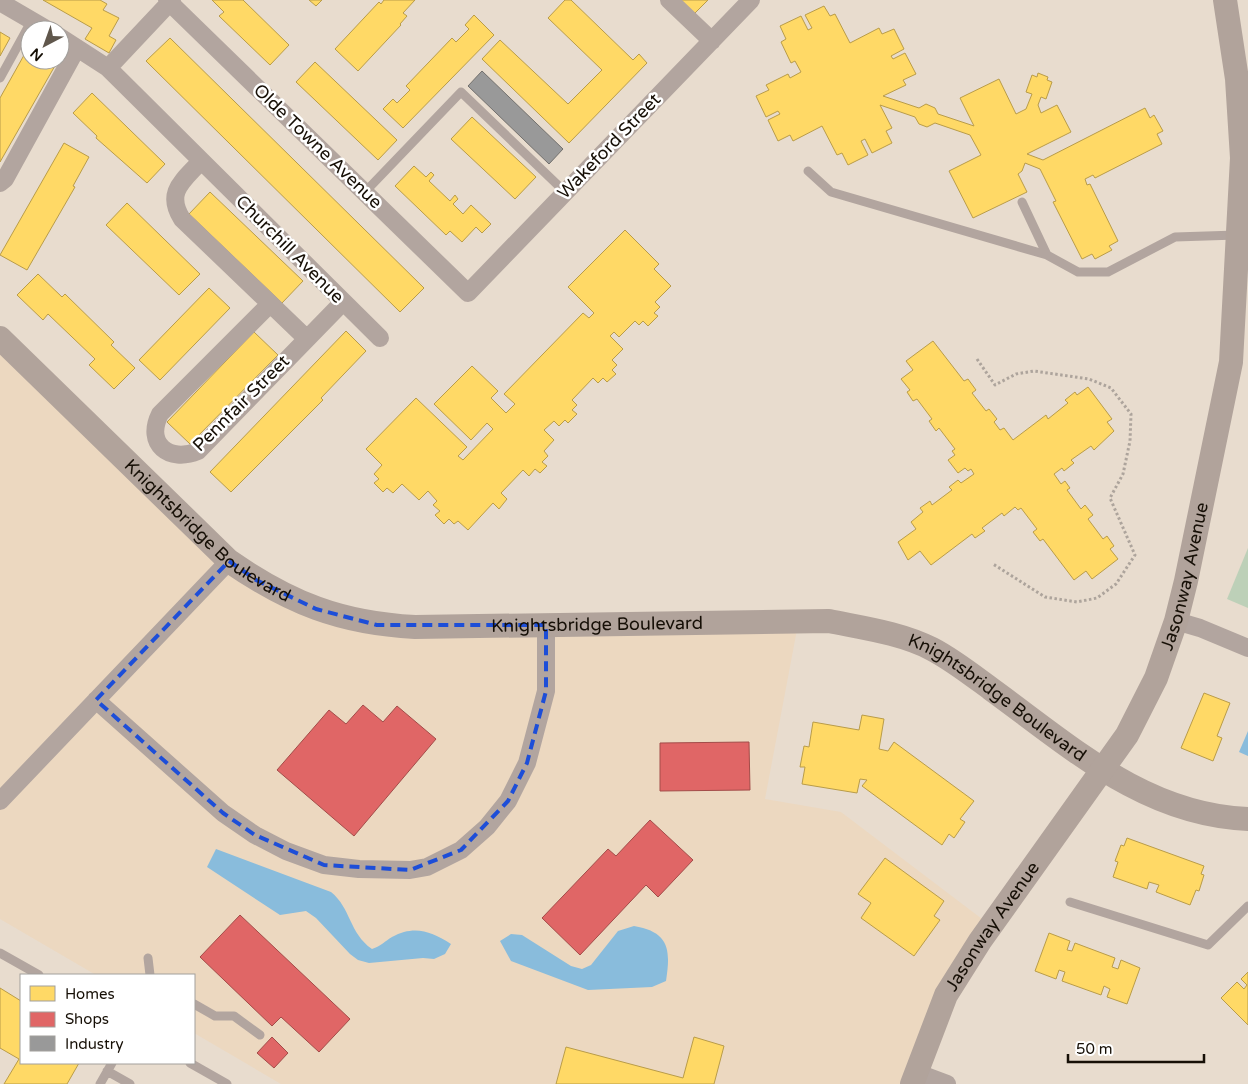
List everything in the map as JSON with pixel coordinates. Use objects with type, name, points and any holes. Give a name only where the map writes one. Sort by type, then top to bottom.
[{"type":"street","points":[[669,0],[712,41]]},
{"type":"street","name":"Wakeford Street","points":[[468,293],[752,0]]},
{"type":"street","name":"Jasonway Avenue","points":[[914,1078],[946,995],[980,941],[1103,771],[1143,708],[1156,678],[1176,621],[1231,362],[1242,158],[1242,79],[1225,0]]},
{"type":"street","points":[[108,68],[170,1]]},
{"type":"street","name":"Olde Towne Avenue","points":[[170,1],[468,293]]},
{"type":"street","points":[[0,2],[32,20]]},
{"type":"street","name":"Churchill Avenue","points":[[70,44],[108,68],[380,338]]},
{"type":"street","points":[[0,183],[5,179],[77,48]]},
{"type":"street","points":[[201,161],[175,193],[175,207],[182,219],[306,338]]},
{"type":"street","name":"Pennfair Street","points":[[270,304],[160,414],[155,425],[156,438],[162,448],[173,455],[186,456],[198,450],[343,302]]},
{"type":"street","name":"Knightsbridge Boulevard","points":[[0,338],[229,561],[256,580],[308,606],[377,625],[415,627],[829,621],[901,637],[931,649],[962,668],[1103,771],[1135,790],[1167,803],[1218,816],[1248,819]]},
{"type":"street","points":[[0,801],[229,561]]},
{"type":"street","points":[[1176,621],[1200,628],[1248,648]]},
{"type":"street","points":[[96,700],[223,813],[255,835],[286,851],[324,864],[359,869],[410,870],[427,866],[461,850],[487,827],[508,801],[527,763],[546,691],[546,625]]},
{"type":"street","points":[[914,1078],[947,1084]]},
{"type":"lane","points":[[0,78],[20,42]]},
{"type":"lane","points":[[364,192],[461,92],[565,192]]},
{"type":"lane","points":[[808,171],[831,192],[1047,255],[1078,272],[1108,272],[1176,237],[1238,235]]},
{"type":"lane","points":[[1022,202],[1047,255]]},
{"type":"lane","points":[[1070,902],[1208,945],[1248,906]]},
{"type":"lane","points":[[0,953],[37,974]]},
{"type":"lane","points":[[148,958],[150,974]]},
{"type":"lane","points":[[195,1005],[215,1016],[234,1016],[260,1035]]},
{"type":"lane","points":[[192,1064],[227,1084]]},
{"type":"lane","points":[[100,1084],[110,1067],[130,1084]]},
{"type":"path","points":[[977,359],[995,385],[1016,374],[1034,371],[1089,379],[1111,388],[1131,414],[1130,441],[1123,474],[1110,498],[1135,555],[1116,584],[1097,598],[1077,602],[1045,597],[993,564]]},
{"type":"highlighted area","points":[[229,561],[256,580],[316,609],[377,625],[546,625],[546,691],[527,763],[508,801],[461,850],[410,870],[324,865],[255,835],[223,813],[96,700]]},
{"type":"shaded area","points":[[0,343],[217,553],[381,625],[799,619],[765,799],[841,812],[990,925],[911,1084],[281,1084],[195,1034],[195,974],[94,974],[0,919]]},
{"type":"green space","points":[[1248,548],[1248,608],[1227,599]]},
{"type":"water","points":[[1248,731],[1248,756],[1239,752]]},
{"type":"water","points":[[216,849],[331,892],[343,905],[364,943],[372,949],[400,933],[408,931],[429,933],[451,944],[445,954],[434,959],[423,958],[369,963],[358,960],[316,918],[306,911],[280,915],[207,867]]},
{"type":"water","points":[[634,926],[654,933],[665,944],[668,960],[666,981],[652,987],[588,990],[511,961],[500,941],[511,934],[522,935],[571,966],[582,969],[591,965],[618,931]]},
{"type":"building: Homes","points":[[43,0],[100,0],[107,4],[103,10],[119,18],[109,36],[116,40],[109,53],[85,39],[92,28]]},
{"type":"building: Homes","points":[[212,0],[243,0],[289,45],[270,65],[219,16],[224,12]]},
{"type":"building: Homes","points":[[309,0],[322,0],[316,6]]},
{"type":"building: Homes","points":[[384,0],[415,0],[403,13],[407,16],[401,25],[358,71],[335,49],[379,2],[381,4]]},
{"type":"building: Homes","points":[[565,0],[571,0],[633,60],[639,54],[647,63],[569,143],[482,59],[500,40],[568,104],[602,70],[548,18]]},
{"type":"building: Homes","points":[[679,0],[708,0],[694,14]]},
{"type":"building: Homes","points":[[824,6],[830,16],[835,14],[850,43],[879,28],[882,34],[894,29],[904,49],[891,56],[893,59],[905,53],[916,74],[903,80],[906,85],[883,96],[919,108],[926,104],[935,108],[938,114],[974,126],[960,98],[999,79],[1016,114],[1026,109],[1032,94],[1026,92],[1032,75],[1037,77],[1038,73],[1048,77],[1047,80],[1052,82],[1046,99],[1041,97],[1038,105],[1041,113],[1057,105],[1071,132],[1027,154],[1043,160],[1145,108],[1150,118],[1154,115],[1163,131],[1157,134],[1162,144],[1095,178],[1093,175],[1085,179],[1087,185],[1090,184],[1118,241],[1109,246],[1112,250],[1095,259],[1092,254],[1082,259],[1053,202],[1056,201],[1040,169],[1025,163],[1022,171],[1018,174],[1027,192],[973,218],[949,171],[981,155],[970,135],[935,123],[927,127],[919,124],[915,117],[880,105],[892,128],[886,131],[892,143],[872,153],[865,139],[861,141],[868,155],[848,165],[842,153],[837,155],[822,126],[793,141],[790,135],[778,141],[768,120],[780,114],[778,111],[766,117],[756,96],[769,90],[766,85],[788,74],[790,78],[801,72],[795,61],[791,63],[781,42],[786,39],[780,26],[801,16],[808,30],[812,28],[805,15]]},
{"type":"building: Homes","points":[[474,15],[494,35],[403,128],[383,109],[393,99],[397,103],[410,90],[406,86],[452,38],[456,42],[469,29],[465,25]]},
{"type":"building: Homes","points":[[0,32],[10,38],[0,56]]},
{"type":"building: Homes","points":[[170,38],[424,288],[400,312],[146,61]]},
{"type":"building: Homes","points":[[20,62],[20,70],[53,70],[0,162],[0,98]]},
{"type":"building: Homes","points":[[315,62],[397,140],[378,160],[296,82]]},
{"type":"building: Homes","points":[[92,93],[165,164],[147,183],[96,138],[97,136],[73,113]]},
{"type":"building: Homes","points":[[472,117],[536,177],[515,199],[451,139]]},
{"type":"building: Homes","points":[[64,143],[89,157],[73,186],[75,187],[27,270],[0,255]]},
{"type":"building: Homes","points":[[414,166],[426,177],[431,172],[434,175],[429,181],[450,201],[455,195],[458,199],[453,204],[463,214],[471,205],[491,224],[482,233],[476,227],[462,242],[450,231],[446,235],[395,186]]},
{"type":"building: Homes","points":[[210,192],[303,281],[282,303],[189,214]]},
{"type":"building: Homes","points":[[127,203],[200,274],[179,295],[106,225]]},
{"type":"building: Homes","points":[[625,230],[659,264],[654,269],[671,286],[655,302],[660,307],[654,313],[658,316],[648,326],[643,321],[639,325],[635,321],[619,337],[614,332],[610,336],[623,349],[612,360],[617,365],[612,370],[616,374],[607,382],[603,378],[598,383],[593,378],[572,400],[577,405],[572,410],[577,414],[568,423],[565,420],[559,426],[554,421],[544,430],[554,440],[544,451],[548,456],[542,462],[547,466],[540,473],[535,469],[529,476],[523,470],[501,493],[507,499],[499,509],[493,503],[468,530],[458,521],[454,524],[449,519],[444,524],[435,515],[440,511],[433,505],[437,501],[428,491],[419,500],[402,484],[393,493],[387,488],[383,492],[374,483],[379,479],[374,474],[382,465],[366,449],[416,398],[467,447],[458,456],[463,460],[493,429],[487,423],[471,440],[434,404],[472,366],[498,391],[491,398],[506,413],[515,404],[504,394],[583,313],[589,318],[594,313],[568,287]]},
{"type":"building: Homes","points":[[38,274],[62,297],[65,294],[114,342],[111,345],[135,368],[114,389],[89,365],[95,359],[48,314],[43,320],[17,295]]},
{"type":"building: Homes","points":[[209,288],[230,308],[160,380],[139,360]]},
{"type":"building: Homes","points":[[346,331],[366,351],[321,398],[323,400],[231,492],[210,472]]},
{"type":"building: Homes","points":[[254,332],[278,355],[190,444],[167,422]]},
{"type":"building: Homes","points":[[933,341],[964,381],[968,379],[976,390],[972,393],[986,411],[989,409],[997,419],[994,422],[1000,430],[1004,428],[1013,440],[1046,415],[1048,419],[1068,403],[1065,400],[1075,392],[1077,395],[1088,387],[1112,419],[1107,422],[1114,431],[1094,450],[1091,446],[1071,460],[1074,463],[1064,471],[1062,468],[1054,474],[1061,484],[1065,481],[1070,488],[1067,490],[1081,509],[1085,505],[1093,515],[1088,519],[1103,539],[1107,536],[1114,546],[1110,549],[1118,559],[1092,579],[1086,571],[1074,580],[1043,539],[1040,541],[1033,532],[1037,529],[1021,508],[1018,510],[1015,507],[1004,516],[1002,513],[982,528],[985,531],[975,538],[972,534],[931,565],[920,551],[908,560],[898,542],[916,529],[911,522],[923,512],[920,508],[930,501],[932,505],[952,490],[949,487],[958,480],[961,483],[974,474],[971,469],[968,471],[965,468],[958,473],[948,460],[955,455],[952,451],[955,449],[939,428],[936,431],[929,421],[932,419],[917,399],[913,401],[907,392],[910,390],[901,379],[913,370],[906,361]]},
{"type":"building: Homes","points":[[1204,693],[1230,703],[1217,736],[1222,738],[1213,761],[1181,748]]},
{"type":"building: Homes","points":[[862,715],[884,719],[879,749],[888,751],[894,742],[974,801],[960,819],[965,822],[954,838],[949,834],[942,845],[862,786],[867,780],[860,779],[857,793],[802,784],[805,767],[800,767],[804,746],[809,747],[813,722],[859,730]]},
{"type":"building: Homes","points":[[1127,838],[1204,866],[1201,874],[1204,875],[1199,891],[1196,890],[1190,905],[1156,892],[1159,885],[1149,882],[1147,889],[1113,877],[1118,862],[1115,861],[1121,845],[1124,846]]},
{"type":"building: Homes","points":[[885,858],[944,901],[934,916],[940,920],[914,956],[861,918],[871,903],[858,894]]},
{"type":"building: Homes","points":[[1049,933],[1070,941],[1067,950],[1072,951],[1075,943],[1115,958],[1112,967],[1118,969],[1121,960],[1140,968],[1127,1004],[1107,997],[1110,989],[1104,986],[1101,995],[1062,981],[1065,972],[1059,970],[1056,979],[1035,971]]},
{"type":"building: Homes","points":[[1248,972],[1248,1025],[1221,998],[1237,982],[1244,989],[1247,985],[1241,979]]},
{"type":"building: Homes","points":[[0,988],[20,1000],[20,1064],[78,1064],[67,1084],[4,1084],[19,1059],[0,1048]]},
{"type":"building: Homes","points":[[694,1037],[724,1046],[714,1084],[556,1084],[566,1047],[683,1078]]},
{"type":"building: Shops","points":[[363,705],[383,722],[397,706],[436,739],[354,836],[277,770],[329,710],[346,724]]},
{"type":"building: Shops","points":[[749,742],[750,790],[660,791],[660,743]]},
{"type":"building: Shops","points":[[650,820],[693,860],[658,897],[646,885],[580,955],[542,918],[608,849],[616,856]]},
{"type":"building: Shops","points":[[240,915],[350,1019],[319,1052],[281,1017],[272,1026],[200,957]]},
{"type":"building: Shops","points":[[272,1037],[288,1053],[274,1068],[257,1053]]},
{"type":"building: Industry","points":[[482,71],[563,149],[549,164],[468,86]]}]
